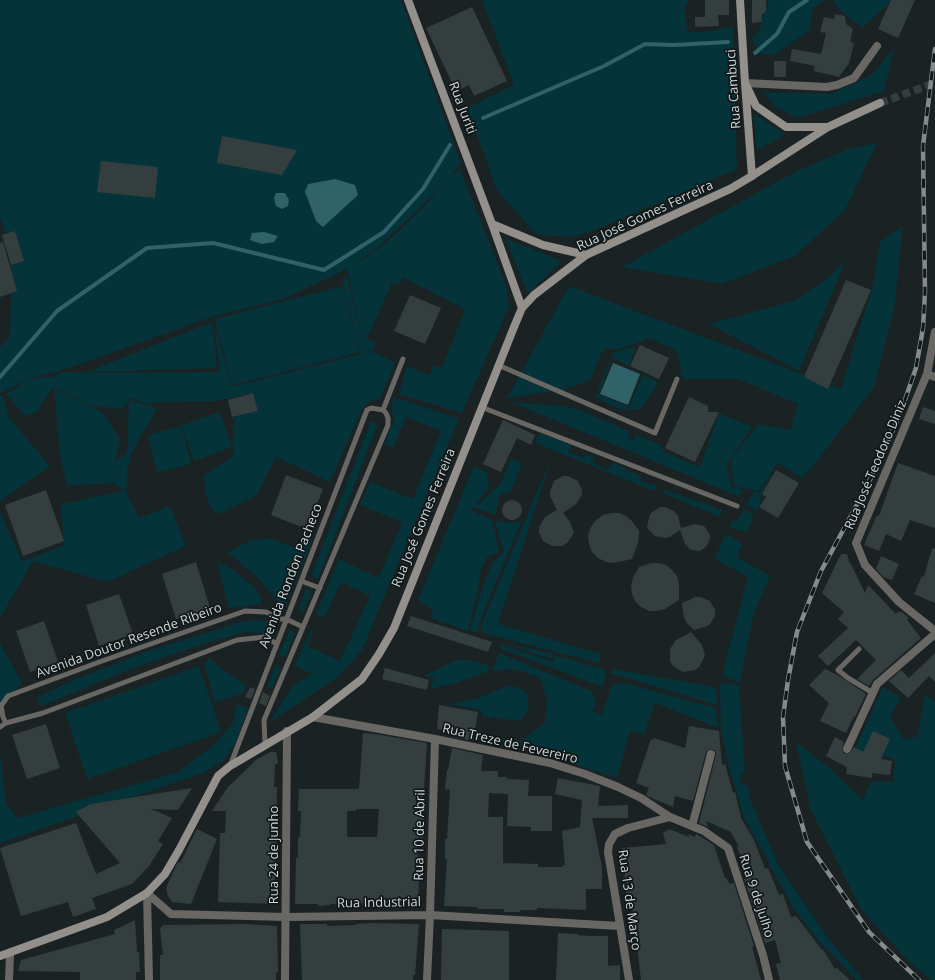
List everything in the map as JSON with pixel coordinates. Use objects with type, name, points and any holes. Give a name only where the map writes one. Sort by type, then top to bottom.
[{"type":"street","name":"Rua Juriti","points":[[408,0],[522,308]]},
{"type":"street","name":"Rua Cambuci","points":[[740,0],[752,176]]},
{"type":"street","points":[[828,127],[786,127],[756,106],[745,83],[827,86],[837,85],[854,78],[877,46]]},
{"type":"street","name":"Rua José Gomes Ferreira","points":[[0,956],[107,917],[147,893],[165,874],[180,850],[218,776],[230,766],[264,744],[312,717],[362,679],[394,628],[498,365],[522,308],[534,295],[586,255],[730,189],[828,127],[880,103]]},
{"type":"street","points":[[492,224],[543,245],[586,255]]},
{"type":"street","name":"Rua José Teodoro Diniz","points":[[935,332],[931,375],[856,543],[864,565],[899,602],[935,633]]},
{"type":"street","points":[[847,749],[877,684],[935,633]]},
{"type":"street","name":"Rua Treze de Fevereiro","points":[[312,717],[434,739],[550,764],[585,774],[618,787],[640,798],[670,817],[704,832]]},
{"type":"street","name":"Rua 24 de Junho","points":[[285,980],[287,731]]},
{"type":"street","name":"Rua 10 de Abril","points":[[427,980],[434,739]]},
{"type":"street","points":[[692,826],[711,754]]},
{"type":"street","name":"Rua 13 de Março","points":[[629,980],[608,852],[609,844],[615,834],[628,828],[670,817]]},
{"type":"street","name":"Rua 9 de Julho","points":[[704,832],[728,848],[763,955],[769,980]]},
{"type":"street","points":[[147,893],[149,980]]},
{"type":"street","name":"Rua Industrial","points":[[147,893],[171,914],[286,917],[430,914],[619,926]]},
{"type":"street","points":[[9,980],[10,953]]},
{"type":"lane","points":[[264,744],[264,720],[388,425],[388,418],[383,410],[402,359]]},
{"type":"lane","points":[[498,365],[655,433],[677,379]]},
{"type":"lane","points":[[481,406],[737,506]]},
{"type":"lane","name":"Avenida Rondon Pacheco","points":[[230,766],[367,410],[372,408],[383,410]]},
{"type":"lane","points":[[301,581],[320,588]]},
{"type":"lane","name":"Avenida Doutor Resende Ribeiro","points":[[6,723],[1,706],[8,696],[29,688],[245,611],[266,612],[280,619],[286,619]]},
{"type":"lane","points":[[286,619],[303,627]]},
{"type":"lane","points":[[0,727],[6,723],[42,713],[236,640],[265,637],[277,644]]},
{"type":"lane","points":[[859,650],[838,670],[873,693]]},
{"type":"shaded area","points":[[0,0],[401,0],[461,164],[448,177],[459,170],[461,172],[506,285],[509,306],[462,413],[399,394],[407,366],[430,375],[432,366],[442,368],[465,309],[402,277],[400,284],[392,283],[367,339],[376,342],[373,352],[364,350],[365,352],[376,353],[395,363],[380,399],[372,400],[361,410],[330,482],[276,457],[257,495],[219,514],[211,508],[206,495],[204,475],[234,456],[233,425],[235,424],[232,417],[258,411],[253,393],[216,401],[158,402],[148,404],[130,398],[122,409],[89,405],[53,387],[37,412],[24,415],[10,398],[5,395],[29,379],[53,377],[61,372],[220,372],[214,323],[232,387],[361,354],[342,279],[347,277],[365,349],[347,269],[283,299],[214,316],[63,370],[31,378],[0,393],[0,347],[10,337],[12,252],[0,218]],"holes":[[[442,184],[425,206],[376,251],[351,267],[377,248],[420,208]]]},
{"type":"shaded area","points":[[482,0],[690,0],[685,7],[687,32],[703,32],[733,27],[737,169],[607,225],[573,237],[537,235],[497,190],[467,108],[514,85]]},
{"type":"shaded area","points":[[769,0],[825,0],[813,8],[809,31],[774,55],[758,53],[752,38],[759,31]]},
{"type":"shaded area","points":[[832,0],[893,0],[862,28],[839,9]]},
{"type":"shaded area","points":[[894,49],[884,91],[797,118],[777,108],[763,92],[831,94],[870,76]]},
{"type":"shaded area","points":[[754,114],[785,134],[757,151]]},
{"type":"shaded area","points":[[877,143],[845,210],[795,256],[721,284],[622,267],[795,172],[848,149]]},
{"type":"shaded area","points":[[335,179],[355,185],[358,195],[323,227],[316,221],[305,192],[308,184]]},
{"type":"shaded area","points":[[276,193],[285,193],[289,200],[288,206],[282,209],[276,206],[274,198]]},
{"type":"shaded area","points":[[903,226],[894,309],[874,387],[817,461],[802,478],[778,463],[758,491],[734,486],[731,460],[758,424],[791,430],[798,404],[738,379],[682,379],[677,351],[650,338],[620,349],[603,349],[590,380],[565,389],[507,398],[569,286],[841,389],[874,282],[880,242]]},
{"type":"shaded area","points":[[264,232],[278,236],[274,242],[262,244],[250,240],[252,233]]},
{"type":"shaded area","points":[[505,238],[562,261],[528,293]]},
{"type":"shaded area","points":[[846,260],[799,371],[709,324],[797,300],[824,281]]},
{"type":"shaded area","points":[[343,286],[360,352],[232,385],[215,319]]},
{"type":"shaded area","points":[[212,322],[217,368],[87,372]]},
{"type":"shaded area","points":[[636,346],[629,366],[612,358],[600,391],[598,389],[613,353]]},
{"type":"shaded area","points":[[613,363],[640,374],[628,405],[600,394]]},
{"type":"shaded area","points":[[643,375],[659,383],[641,409],[622,410],[594,397],[598,394],[629,407]]},
{"type":"shaded area","points":[[54,389],[102,412],[120,439],[115,461],[127,453],[129,400],[157,408],[132,452],[127,470],[126,492],[139,518],[170,506],[186,546],[107,582],[33,561],[0,618],[0,512],[22,561],[64,545],[61,504],[123,491],[114,483],[67,486],[60,453]]},
{"type":"shaded area","points":[[0,396],[3,396],[9,418],[50,466],[0,501]]},
{"type":"shaded area","points":[[394,397],[459,419],[362,650],[339,676],[270,722],[293,685],[313,674],[294,666],[312,628],[314,629],[307,646],[340,661],[370,596],[341,582],[324,618],[316,614],[339,559],[379,578],[402,522],[360,505],[370,482],[413,499],[441,431],[406,417],[393,448],[384,444],[395,418],[391,410]]},
{"type":"shaded area","points":[[511,402],[577,409],[628,431],[629,439],[633,441],[635,435],[661,445],[665,453],[700,467],[719,413],[752,427],[726,466],[732,488],[743,489],[738,496]]},
{"type":"shaded area","points":[[220,412],[232,447],[194,461],[182,425]]},
{"type":"shaded area","points":[[371,421],[378,424],[318,579],[311,576]]},
{"type":"shaded area","points":[[182,426],[191,464],[157,472],[148,435]]},
{"type":"shaded area","points":[[539,433],[572,445],[568,452],[585,458],[587,454],[594,458],[592,462],[607,470],[614,463],[642,477],[640,481],[657,486],[654,491],[535,443]]},
{"type":"shaded area","points":[[552,456],[498,624],[601,654],[599,663],[483,633],[481,626]]},
{"type":"shaded area","points":[[511,459],[522,463],[511,491],[499,496],[495,515],[473,507],[470,510],[492,520],[499,552],[487,557],[481,569],[477,594],[468,631],[431,618],[433,609],[418,600],[474,466],[487,473],[489,488],[474,506],[481,502],[500,484]]},
{"type":"shaded area","points":[[774,470],[760,497],[762,498],[757,511],[746,505],[754,492],[760,492]]},
{"type":"shaded area","points":[[665,490],[722,510],[720,517],[660,492]]},
{"type":"shaded area","points":[[745,509],[754,516],[746,532],[729,527],[732,521],[737,521]]},
{"type":"shaded area","points":[[495,521],[512,523],[522,521],[489,598],[476,634],[470,630],[485,580],[493,562],[504,552]]},
{"type":"shaded area","points":[[725,534],[742,544],[737,557],[770,576],[754,613],[740,682],[722,676],[748,577],[715,559]]},
{"type":"shaded area","points":[[270,538],[298,549],[304,541],[309,538],[312,541],[284,609],[259,579],[227,552],[252,540]]},
{"type":"shaded area","points":[[217,562],[232,569],[258,591],[263,604],[229,608]]},
{"type":"shaded area","points":[[306,589],[312,591],[303,612],[298,610]]},
{"type":"shaded area","points":[[248,620],[268,621],[274,625],[277,630],[273,634],[246,632],[202,644],[123,672],[44,705],[38,705],[37,701],[40,696],[71,681],[151,650]]},
{"type":"shaded area","points":[[290,630],[295,632],[285,657],[279,655]]},
{"type":"shaded area","points":[[499,642],[553,654],[552,659]]},
{"type":"shaded area","points":[[0,643],[22,683],[0,710]]},
{"type":"shaded area","points":[[501,645],[553,662],[556,656],[607,670],[603,687],[499,648]]},
{"type":"shaded area","points":[[499,653],[591,691],[596,703],[592,711],[602,715],[612,686],[624,683],[715,708],[719,728],[655,703],[644,734],[630,730],[617,778],[514,745],[487,740],[486,738],[523,740],[545,722],[547,701],[540,677],[512,669],[492,671]]},
{"type":"shaded area","points":[[210,658],[220,668],[246,685],[243,693],[215,702],[204,663]]},
{"type":"shaded area","points":[[456,660],[471,660],[489,666],[489,671],[456,683],[430,689],[434,677],[423,676]]},
{"type":"shaded area","points":[[199,666],[221,732],[87,779],[65,713]]},
{"type":"shaded area","points":[[275,666],[281,668],[272,689],[267,687]]},
{"type":"shaded area","points":[[613,669],[716,687],[717,705],[610,673]]},
{"type":"shaded area","points":[[720,683],[739,685],[745,773],[740,774],[741,785],[748,785],[750,799],[778,864],[828,938],[863,980],[857,980],[815,937],[792,906],[744,817],[730,771],[721,731]]},
{"type":"shaded area","points":[[510,685],[519,688],[527,694],[529,707],[521,721],[482,716],[482,710],[448,704],[475,699]]},
{"type":"shaded area","points":[[883,687],[901,698],[890,717],[904,740],[918,736],[925,694],[935,702],[935,980],[932,980],[909,962],[861,909],[811,810],[796,742],[826,765],[863,800],[871,781],[893,782],[894,758],[854,751]]},
{"type":"shaded area","points":[[237,704],[248,708],[236,742],[223,761],[205,772],[0,843],[0,754],[6,804],[17,818],[178,772],[214,745],[233,723]]},
{"type":"building","points":[[705,0],[729,0],[729,15],[718,15],[719,26],[695,27],[695,17],[705,17]]},
{"type":"building","points":[[752,0],[766,0],[766,11],[762,15],[762,22],[752,23]]},
{"type":"building","points":[[891,0],[915,0],[898,38],[878,29]]},
{"type":"building","points":[[472,7],[507,81],[474,96],[469,85],[456,91],[426,28]]},
{"type":"building","points":[[835,14],[845,16],[846,24],[853,29],[850,42],[854,43],[849,63],[839,77],[814,71],[815,66],[790,61],[792,49],[821,54],[826,33],[820,32],[824,17],[834,19]]},
{"type":"building","points":[[774,61],[786,61],[786,77],[774,77]]},
{"type":"building","points":[[222,136],[297,150],[282,175],[217,163]]},
{"type":"building","points":[[101,161],[158,167],[155,198],[97,192]]},
{"type":"building","points":[[15,231],[24,261],[11,265],[2,235]]},
{"type":"building","points":[[3,242],[17,291],[0,297],[0,243]]},
{"type":"building","points":[[846,280],[871,290],[828,389],[804,377]]},
{"type":"building","points":[[410,295],[441,308],[425,344],[394,331]]},
{"type":"building","points":[[640,345],[669,358],[659,379],[630,366]]},
{"type":"building","points":[[253,393],[258,411],[232,417],[228,400]]},
{"type":"building","points":[[689,397],[708,406],[708,412],[719,412],[695,462],[665,448]]},
{"type":"building","points":[[923,407],[935,411],[935,424],[919,419]]},
{"type":"building","points":[[503,420],[535,435],[531,445],[517,438],[501,472],[483,464]]},
{"type":"building","points":[[898,463],[935,476],[935,528],[910,520],[901,541],[886,534],[879,551],[864,545],[877,515],[879,516]]},
{"type":"building","points":[[776,470],[799,483],[778,518],[759,507],[766,497],[762,494]]},
{"type":"building","points":[[286,475],[323,489],[307,529],[271,515]]},
{"type":"building","points":[[563,476],[568,476],[578,481],[582,490],[582,495],[576,504],[563,513],[570,522],[574,533],[567,543],[562,546],[552,546],[543,541],[539,532],[539,527],[545,517],[557,510],[550,496],[550,491],[554,481]]},
{"type":"building","points":[[46,490],[64,541],[23,556],[5,505]]},
{"type":"building","points":[[508,500],[516,500],[522,506],[522,514],[516,520],[508,520],[502,514],[502,506]]},
{"type":"building","points":[[660,507],[665,507],[674,511],[678,516],[681,528],[695,524],[704,526],[709,533],[710,538],[707,546],[700,551],[691,550],[685,544],[680,530],[670,537],[665,538],[655,536],[647,528],[651,513]]},
{"type":"building","points":[[619,513],[626,516],[632,521],[639,531],[638,543],[632,559],[614,563],[606,562],[598,558],[592,552],[588,535],[591,527],[596,520],[603,515]]},
{"type":"building","points":[[932,548],[935,549],[935,603],[914,594],[922,576],[924,577]]},
{"type":"building","points":[[841,554],[847,554],[849,562],[865,593],[868,585],[896,614],[898,612],[902,612],[909,618],[907,620],[921,638],[873,680],[869,686],[857,679],[876,660],[856,640],[828,666],[818,656],[848,628],[838,619],[844,612],[822,593]]},
{"type":"building","points":[[881,556],[899,564],[892,580],[883,577],[876,569]]},
{"type":"building","points":[[196,562],[210,608],[176,619],[162,574]]},
{"type":"building","points":[[651,563],[666,565],[677,576],[679,584],[679,600],[665,609],[657,611],[649,611],[641,607],[635,601],[631,586],[633,578],[639,567]]},
{"type":"building","points":[[119,594],[133,634],[99,646],[86,605]]},
{"type":"building","points":[[696,597],[701,597],[710,601],[715,610],[715,616],[710,624],[694,630],[686,622],[682,603]]},
{"type":"building","points":[[411,616],[492,642],[488,652],[407,626]]},
{"type":"building","points":[[44,621],[58,662],[30,672],[16,631]]},
{"type":"building","points":[[691,632],[702,645],[705,656],[699,667],[695,670],[683,672],[673,666],[670,661],[670,649],[676,640]]},
{"type":"building","points":[[935,653],[935,682],[929,676],[908,698],[889,681],[901,670],[909,678]]},
{"type":"building","points":[[385,668],[429,680],[427,690],[382,679]]},
{"type":"building","points":[[825,669],[841,677],[866,694],[846,733],[820,721],[829,703],[809,685]]},
{"type":"building","points":[[250,687],[255,689],[251,699],[245,697]]},
{"type":"building","points":[[263,692],[270,696],[266,706],[259,703]]},
{"type":"building","points":[[439,705],[478,712],[473,741],[454,737],[455,732],[437,729]]},
{"type":"building","points":[[46,724],[60,768],[27,779],[12,735]]},
{"type":"building","points":[[689,726],[719,731],[722,765],[725,764],[733,793],[735,792],[741,818],[754,840],[765,869],[768,868],[779,895],[783,894],[791,917],[796,916],[823,950],[835,969],[837,968],[850,980],[780,980],[776,964],[781,963],[775,940],[765,943],[744,878],[749,876],[737,847],[739,847],[731,832],[706,821],[708,827],[699,823],[716,755],[715,750],[709,749],[706,752],[693,801],[675,796],[673,807],[647,796],[646,795],[649,788],[636,783],[651,739],[653,740],[654,738],[685,748]]},
{"type":"building","points":[[873,731],[890,739],[881,759],[892,761],[890,775],[872,773],[872,778],[846,774],[847,767],[826,756],[835,737],[844,742],[842,749],[844,754],[850,753],[854,747],[863,752]]},
{"type":"building","points":[[363,733],[427,743],[423,788],[423,838],[419,838],[418,859],[420,859],[418,900],[386,903],[330,904],[318,906],[318,904],[295,904],[296,858],[298,858],[298,837],[300,837],[301,811],[298,811],[299,789],[359,789]],"holes":[[[356,809],[379,809],[377,837],[347,837],[347,811],[356,811]]]},
{"type":"building","points":[[452,748],[483,755],[481,771],[498,771],[498,777],[529,780],[528,796],[552,796],[552,831],[531,831],[531,827],[507,826],[508,794],[489,793],[488,817],[503,817],[503,863],[538,864],[538,867],[563,867],[563,865],[565,865],[562,831],[580,827],[582,800],[555,794],[558,778],[600,786],[598,806],[628,805],[628,818],[592,818],[602,867],[602,889],[586,889],[586,910],[537,908],[537,910],[504,912],[504,909],[478,909],[478,907],[444,906],[447,859],[445,859],[445,839],[447,839],[450,790],[445,789],[447,770]]},
{"type":"building","points":[[270,752],[276,752],[278,763],[275,765],[274,787],[277,787],[275,875],[276,904],[218,902],[220,833],[225,833],[226,811],[212,811],[228,787],[254,761]]},
{"type":"building","points":[[192,788],[178,810],[151,809],[172,818],[158,841],[163,844],[149,866],[132,884],[92,898],[96,909],[73,917],[68,902],[21,916],[0,848],[76,823],[96,874],[120,863],[76,812],[91,804]]},
{"type":"building","points":[[197,829],[217,839],[191,904],[172,902],[168,896],[166,888],[178,862],[180,863]]},
{"type":"building","points":[[669,829],[689,837],[688,834],[695,837],[696,834],[714,845],[725,878],[727,878],[729,884],[734,883],[754,946],[752,947],[761,980],[641,980],[631,897],[627,897],[623,879],[625,879],[622,848],[666,844],[663,833]]},
{"type":"building","points":[[135,920],[140,972],[136,972],[136,980],[80,980],[80,972],[18,971],[21,960],[115,934],[114,930]]},
{"type":"building","points":[[372,923],[419,924],[415,975],[413,975],[413,980],[302,980],[300,924],[327,924],[327,926]]},
{"type":"building","points":[[244,924],[277,926],[278,972],[276,972],[276,980],[160,980],[160,955],[163,955],[160,929],[163,925]]},
{"type":"building","points":[[442,929],[509,931],[509,980],[441,980]]},
{"type":"building","points":[[558,933],[608,936],[608,966],[620,965],[620,980],[556,980]]},
{"type":"waterway","points":[[755,53],[777,34],[789,12],[807,0]]},
{"type":"waterway","points":[[483,118],[604,66],[645,44],[674,45],[728,42]]},
{"type":"waterway","points":[[0,377],[57,311],[147,248],[213,243],[324,270],[384,232],[423,189],[450,145]]},
{"type":"tunnel","points":[[880,103],[935,83]]},
{"type":"railway","points":[[919,980],[869,932],[807,842],[785,766],[783,717],[797,632],[821,571],[866,488],[899,417],[916,368],[923,328],[925,292],[923,146],[935,49]]}]
